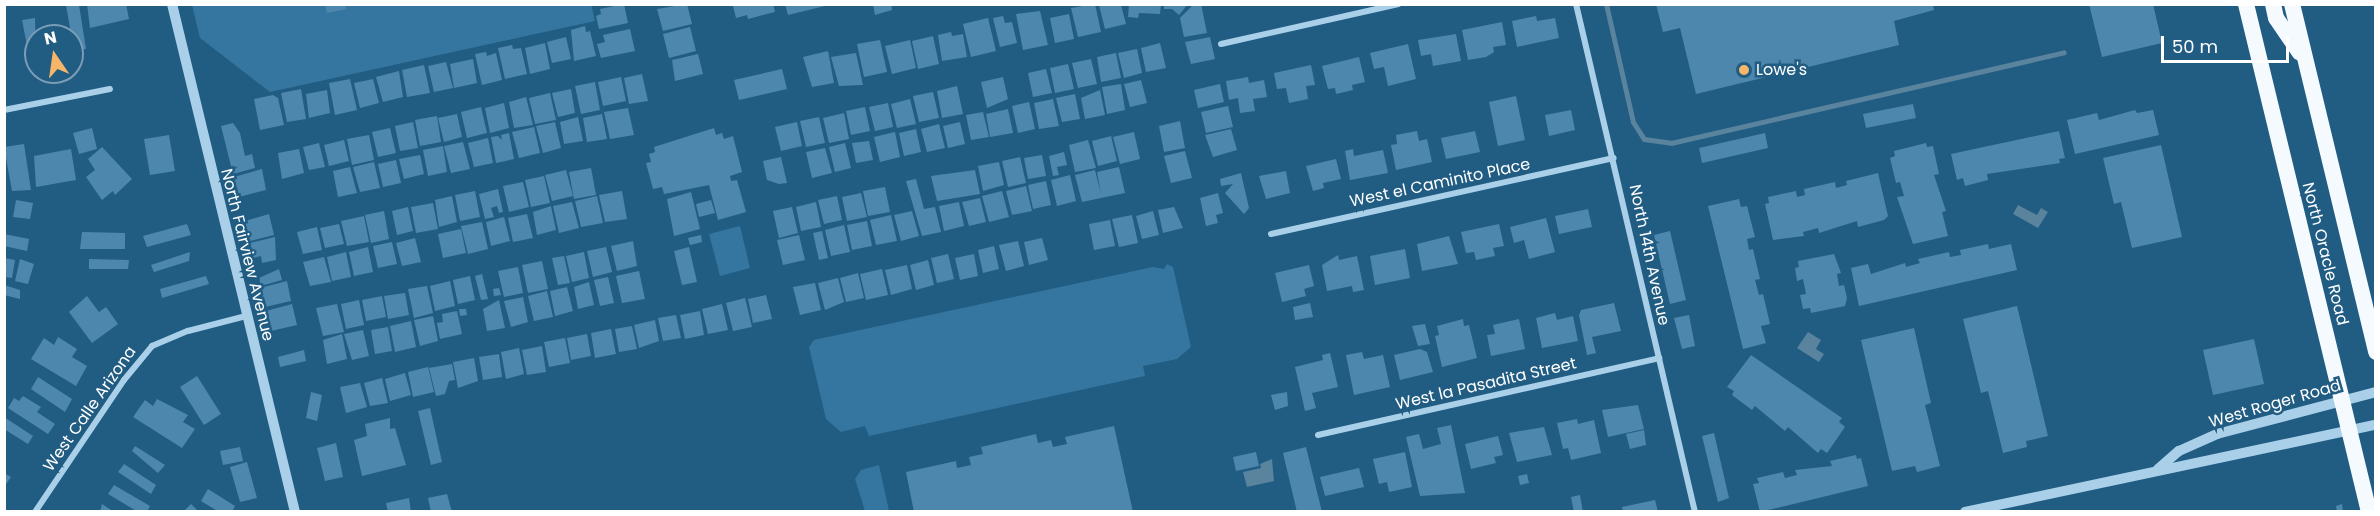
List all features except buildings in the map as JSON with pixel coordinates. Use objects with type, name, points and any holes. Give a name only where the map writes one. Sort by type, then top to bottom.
[{"type":"highway","name":"North Oracle Road","points":[[2246,4],[2369,512]]},
{"type":"highway","points":[[2273,4],[2276,18],[2305,62]]},
{"type":"highway","name":"North Oracle Road","points":[[2292,4],[2376,352]]},
{"type":"street","name":"North Fairview Avenue","points":[[172,4],[295,512]]},
{"type":"street","points":[[1221,44],[1399,4]]},
{"type":"street","name":"North 14th Avenue","points":[[1576,4],[1614,158],[1695,512]]},
{"type":"street","points":[[4,110],[110,89]]},
{"type":"street","name":"West el Caminito Place","points":[[1271,234],[1614,158]]},
{"type":"street","name":"West Calle Arizona","points":[[35,512],[124,380],[152,346],[188,331],[246,316]]},
{"type":"street","name":"West la Pasadita Street","points":[[1318,435],[1659,358]]},
{"type":"street","name":"West Roger Road","points":[[2156,471],[2179,452],[2217,434],[2376,392]]},
{"type":"street","name":"West Roger Road","points":[[1965,512],[2376,425]]},
{"type":"shaded area","points":[[591,4],[595,21],[270,92],[200,38],[192,5]]},
{"type":"shaded area","points":[[2018,205],[2037,215],[2041,208],[2048,212],[2038,228],[2013,214]]},
{"type":"shaded area","points":[[740,226],[750,268],[720,276],[709,234]]},
{"type":"shaded area","points":[[1167,264],[1173,267],[1191,347],[1177,359],[1143,366],[1145,376],[869,436],[865,426],[841,432],[826,419],[809,347],[814,340],[1153,267],[1164,269]]},
{"type":"shaded area","points":[[1808,332],[1821,340],[1816,349],[1824,354],[1819,362],[1797,348]]},
{"type":"shaded area","points":[[1272,459],[1274,481],[1247,487],[1243,472],[1261,468],[1260,464]]},
{"type":"shaded area","points":[[879,465],[889,511],[865,511],[855,479],[861,470]]},
{"type":"waterway","points":[[1606,4],[1633,122],[1644,139],[1671,143],[2064,52]]},
{"type":"place","name":"Lowe's","points":[[1744,70]]}]
